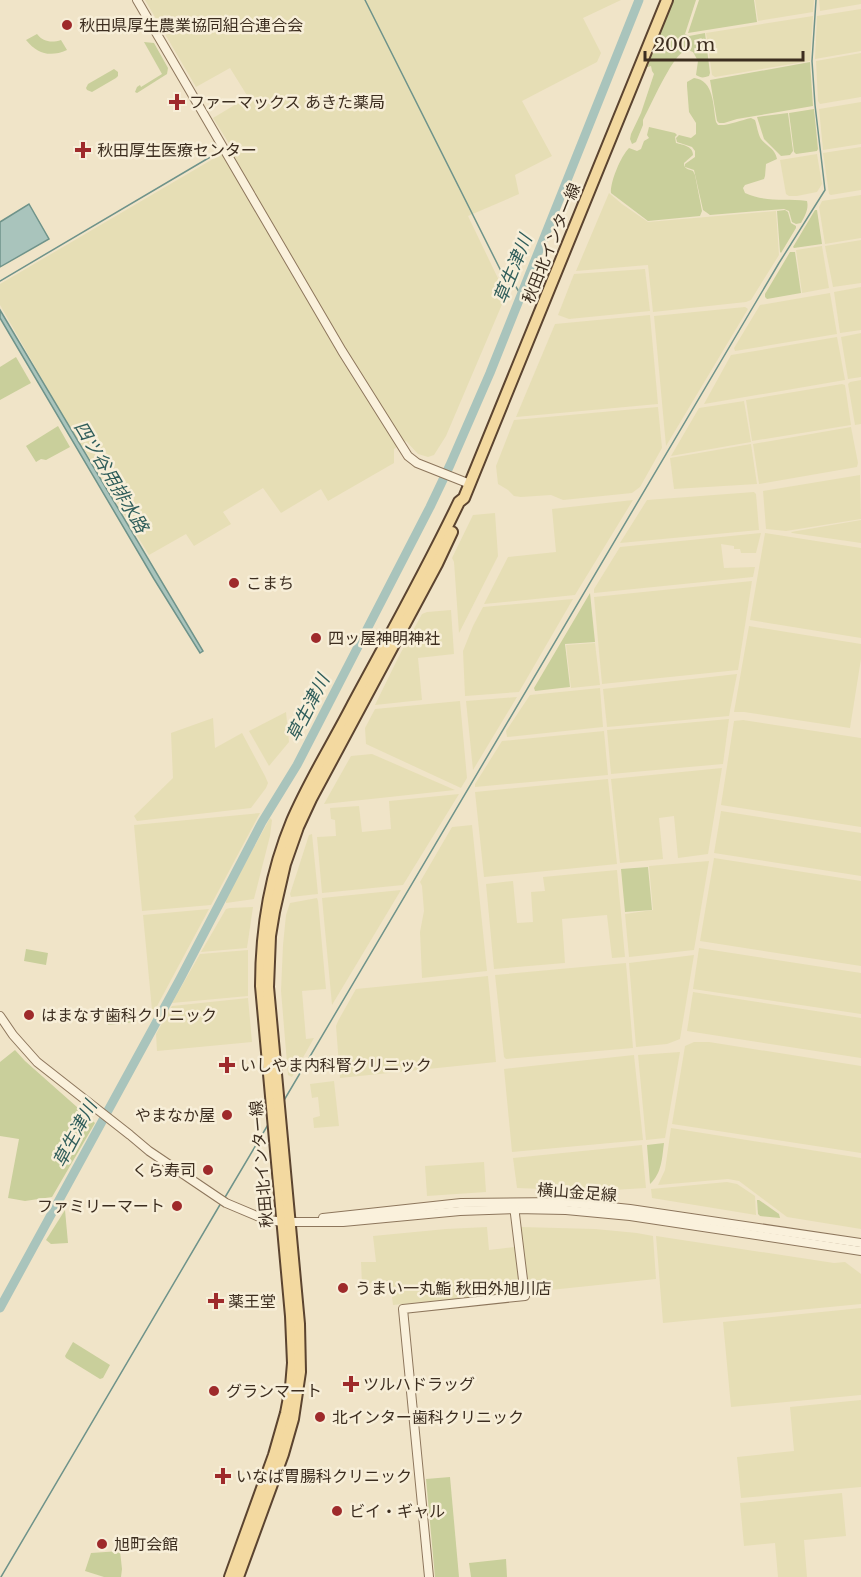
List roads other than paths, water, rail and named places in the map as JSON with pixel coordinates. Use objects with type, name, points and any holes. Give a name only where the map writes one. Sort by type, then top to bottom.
[{"type":"main road","name":"秋田北インター線","points":[[238,1577],[283,1454],[293,1419],[300,1372],[300,1335],[286,1222],[269,1009],[268,966],[272,923],[285,864],[307,807],[437,564],[464,504],[464,498],[667,0]]},
{"type":"main road","name":"秋田北インター線","points":[[230,1577],[274,1455],[289,1400],[293,1348],[286,1222]]},
{"type":"street","points":[[137,0],[299,279],[408,456],[417,463],[470,484]]},
{"type":"street","name":"横山金足線","points":[[0,1016],[37,1062],[149,1151],[223,1201],[264,1220],[343,1222],[563,1202],[630,1209],[861,1243]]},
{"type":"street","points":[[429,1577],[403,1309],[525,1296],[514,1205]]},
{"type":"street","name":"横山金足線","points":[[514,1205],[630,1216],[861,1251]]},
{"type":"water","points":[[29,204],[49,239],[0,267],[0,222]]},
{"type":"water","name":"四ツ谷用排水路","points":[[0,310],[203,651],[200,653],[0,318]]},
{"type":"waterway","points":[[365,0],[507,283],[516,287],[521,295]]},
{"type":"waterway","name":"草生津川","points":[[0,1308],[180,979],[262,822],[297,765],[430,507],[490,373],[639,0]]},
{"type":"waterway","points":[[283,1102],[779,263],[825,190],[812,61],[816,0]]},
{"type":"waterway","points":[[0,281],[217,153]]},
{"type":"waterway","points":[[224,1199],[269,1123]]},
{"type":"waterway","points":[[1,1577],[221,1203]]},
{"type":"place","name":"秋田県厚生農業協同組合連合会","points":[[67,25]]},
{"type":"place","name":"ファーマックス あきた薬局","points":[[177,102]]},
{"type":"place","name":"秋田厚生医療センター","points":[[83,150]]},
{"type":"place","name":"こまち","points":[[234,583]]},
{"type":"place","name":"四ッ屋神明神社","points":[[316,638]]},
{"type":"place","name":"はまなす歯科クリニック","points":[[29,1015]]},
{"type":"place","name":"いしやま内科腎クリニック","points":[[227,1065]]},
{"type":"place","name":"やまなか屋","points":[[227,1115]]},
{"type":"place","name":"くら寿司","points":[[208,1170]]},
{"type":"place","name":"ファミリーマート","points":[[177,1206]]},
{"type":"place","name":"うまい一丸鮨 秋田外旭川店","points":[[343,1288]]},
{"type":"place","name":"薬王堂","points":[[216,1301]]},
{"type":"place","name":"ツルハドラッグ","points":[[351,1384]]},
{"type":"place","name":"グランマート","points":[[214,1391]]},
{"type":"place","name":"北インター歯科クリニック","points":[[320,1417]]},
{"type":"place","name":"いなば胃腸科クリニック","points":[[223,1476]]},
{"type":"place","name":"ビイ・ギャル","points":[[337,1511]]},
{"type":"place","name":"旭町会館","points":[[102,1544]]}]
